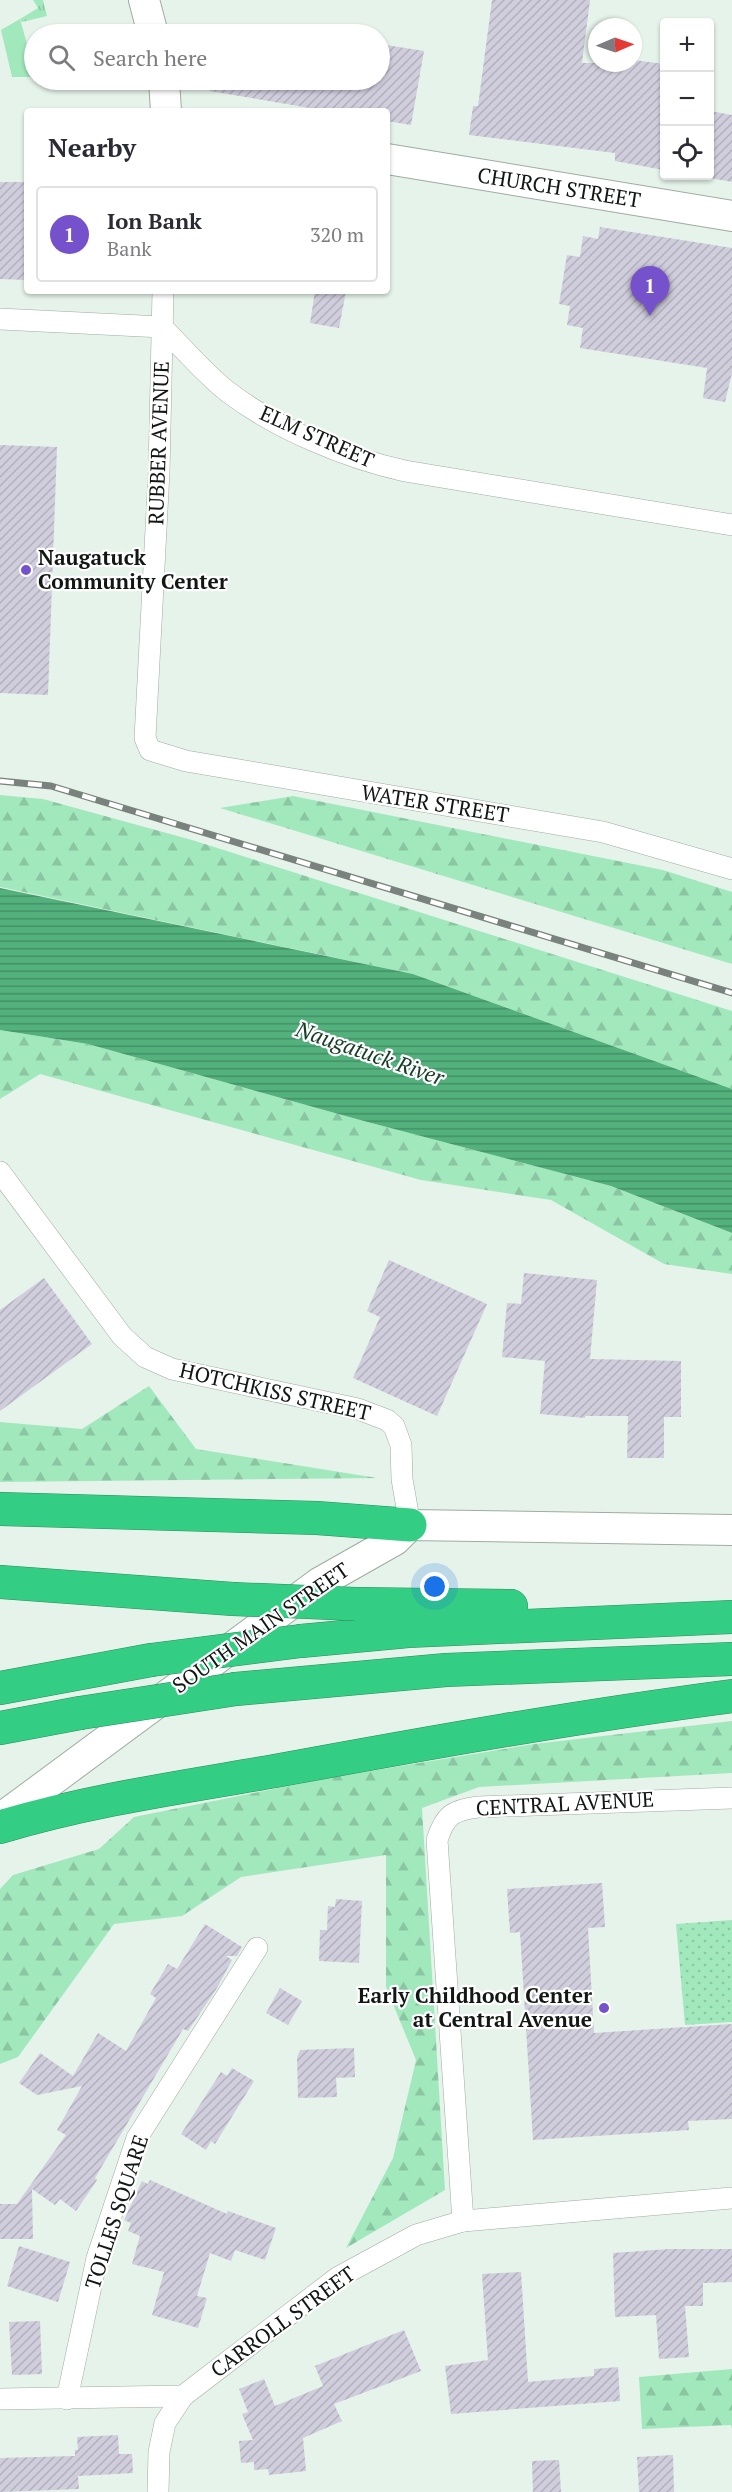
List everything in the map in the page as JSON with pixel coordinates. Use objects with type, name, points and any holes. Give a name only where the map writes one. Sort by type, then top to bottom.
[{"type":"highway","points":[[0,1509],[317,1518],[410,1526]]},
{"type":"highway","points":[[0,1582],[233,1599],[355,1604],[512,1606],[717,1617]]},
{"type":"highway","points":[[0,1688],[152,1660],[301,1641],[408,1631],[717,1617]]},
{"type":"highway","points":[[0,1728],[236,1689],[446,1670],[732,1659]]},
{"type":"highway","points":[[0,1827],[44,1814],[96,1803],[413,1746],[732,1696]]},
{"type":"main road","points":[[144,0],[150,24]]},
{"type":"main road","points":[[165,90],[166,108]]},
{"type":"main road","name":"CHURCH STREET","points":[[390,159],[732,216]]},
{"type":"main road","points":[[410,1526],[732,1530]]},
{"type":"main road","name":"SOUTH MAIN STREET","points":[[0,1819],[319,1583],[395,1540],[410,1526]]},
{"type":"street","name":"RUBBER AVENUE","points":[[145,738],[159,472],[163,294]]},
{"type":"street","points":[[0,319],[162,327]]},
{"type":"street","name":"ELM STREET","points":[[162,327],[216,381],[243,402],[323,444],[364,462],[405,471],[732,525]]},
{"type":"street","name":"WATER STREET","points":[[145,738],[150,750],[186,761],[603,832],[732,869]]},
{"type":"street","name":"HOTCHKISS STREET","points":[[0,1172],[122,1336],[145,1357],[172,1369],[204,1378],[358,1409],[387,1420],[394,1426],[401,1445],[402,1479],[410,1526]]},
{"type":"street","name":"CENTRAL AVENUE","points":[[463,2221],[437,1840],[442,1822],[459,1809],[478,1807],[732,1798]]},
{"type":"street","name":"TOLLES SQUARE","points":[[68,2400],[97,2258],[136,2139],[257,1948]]},
{"type":"street","name":"CARROLL STREET","points":[[158,2492],[159,2452],[165,2423],[183,2396],[337,2278],[416,2235],[463,2221],[732,2198]]},
{"type":"street","points":[[0,2399],[68,2400],[183,2396]]},
{"type":"green space","points":[[33,0],[43,0],[47,16],[22,22],[20,19],[38,8]]},
{"type":"green space","points":[[20,19],[24,33],[24,77],[12,77],[1,30]]},
{"type":"green space","points":[[0,795],[43,799],[192,840],[732,1011],[732,1089],[413,974],[0,887]]},
{"type":"green space","points":[[293,796],[663,870],[732,892],[732,964],[220,808]]},
{"type":"green space","points":[[0,1030],[88,1044],[360,1120],[611,1186],[732,1233],[732,1274],[664,1264],[551,1200],[421,1180],[40,1074],[0,1099]]},
{"type":"green space","points":[[149,1386],[196,1449],[377,1478],[0,1482],[0,1422],[82,1429]]},
{"type":"green space","points":[[732,1721],[732,1773],[479,1787],[422,1808],[445,2190],[346,2248],[393,2158],[416,2060],[386,1987],[386,1855],[241,1877],[182,1916],[114,1924],[18,2057],[0,2064],[0,1889],[13,1875],[99,1849],[134,1817],[328,1778],[534,1744]]},
{"type":"green space","points":[[732,1920],[732,2022],[685,2025],[676,1924]]},
{"type":"green space","points":[[732,2369],[732,2429],[731,2425],[642,2429],[639,2377]]},
{"type":"water","name":"Naugatuck River","points":[[0,888],[413,974],[732,1089],[732,1233],[611,1186],[360,1120],[88,1044],[0,1030]]},
{"type":"building","points":[[492,0],[590,0],[582,63],[588,63],[588,72],[642,72],[642,61],[660,63],[660,169],[615,161],[615,153],[469,135],[473,106],[478,106]]},
{"type":"building","points":[[390,46],[424,51],[411,125],[390,122],[390,108],[309,108],[210,91],[390,90]]},
{"type":"building","points":[[714,112],[732,115],[732,182],[714,179]]},
{"type":"building","points":[[0,182],[24,182],[24,280],[0,279]]},
{"type":"building","points":[[600,227],[732,248],[732,373],[725,402],[703,398],[707,368],[580,348],[583,328],[567,325],[570,306],[559,304],[567,255],[580,257],[583,236],[598,239]]},
{"type":"building","points":[[315,294],[345,294],[339,328],[310,323]]},
{"type":"building","name":"Naugatuck Community Center","points":[[0,445],[57,447],[48,695],[0,693]]},
{"type":"building","points":[[389,1260],[487,1304],[437,1416],[353,1378],[380,1317],[367,1311]]},
{"type":"building","points":[[524,1273],[597,1280],[590,1359],[681,1361],[681,1417],[664,1417],[664,1458],[627,1458],[628,1416],[585,1416],[585,1418],[540,1414],[545,1361],[502,1357],[507,1303],[521,1304]]},
{"type":"building","points":[[44,1278],[92,1344],[0,1411],[0,1310]]},
{"type":"building","points":[[602,1883],[605,1927],[588,1928],[594,2033],[732,2024],[732,2119],[688,2121],[689,2130],[533,2140],[520,1932],[510,1933],[507,1889]]},
{"type":"building","points":[[336,1899],[362,1901],[359,1963],[319,1961],[320,1930],[327,1930],[328,1906],[335,1907]]},
{"type":"building","points":[[205,1924],[242,1947],[237,1956],[226,1956],[232,1960],[217,1988],[188,2031],[183,2029],[95,2178],[97,2180],[76,2211],[60,2199],[55,2205],[32,2189],[33,2239],[0,2239],[0,2204],[17,2204],[66,2135],[57,2130],[82,2086],[37,2095],[19,2083],[40,2053],[73,2076],[98,2033],[126,2051],[156,1998],[150,1994],[168,1964],[177,1969]]},
{"type":"building","points":[[280,1988],[302,2001],[288,2025],[266,2013]]},
{"type":"building","points":[[354,2048],[355,2077],[336,2078],[337,2097],[298,2098],[297,2058],[300,2050]]},
{"type":"building","points":[[232,2068],[254,2081],[215,2144],[211,2141],[206,2150],[181,2134],[221,2072],[227,2076]]},
{"type":"building","points":[[150,2180],[227,2214],[228,2211],[276,2228],[265,2260],[235,2250],[231,2261],[210,2253],[197,2296],[207,2298],[198,2328],[152,2315],[164,2272],[132,2264],[140,2236],[128,2231],[131,2223],[124,2220],[142,2181],[148,2184]]},
{"type":"building","points":[[19,2246],[70,2262],[58,2302],[7,2286]]},
{"type":"building","points":[[670,2249],[732,2249],[732,2282],[703,2283],[703,2306],[685,2306],[689,2357],[659,2359],[656,2315],[615,2317],[613,2253]]},
{"type":"building","points":[[521,2272],[528,2382],[594,2376],[594,2369],[618,2367],[620,2401],[451,2414],[445,2366],[488,2360],[482,2274]]},
{"type":"building","points":[[40,2321],[42,2374],[12,2375],[9,2322]]},
{"type":"building","points":[[404,2330],[421,2371],[334,2404],[342,2421],[303,2438],[306,2471],[269,2475],[268,2469],[254,2470],[254,2462],[241,2463],[239,2441],[253,2440],[242,2414],[248,2412],[239,2389],[264,2379],[275,2406],[323,2386],[315,2366]]},
{"type":"building","points":[[118,2435],[119,2454],[132,2454],[133,2473],[78,2476],[79,2489],[0,2492],[0,2458],[75,2456],[75,2450],[78,2450],[77,2437]]},
{"type":"building","points":[[673,2455],[674,2492],[639,2492],[637,2457]]},
{"type":"building","points":[[559,2460],[561,2492],[533,2492],[532,2461]]},
{"type":"railway","points":[[0,781],[51,786],[732,993]]},
{"type":"place","name":"Ion Bank","points":[[650,316]]},
{"type":"place","name":"Naugatuck Community Center","points":[[26,570]]},
{"type":"place","name":"Early Childhood Center at Central Avenue","points":[[604,2008]]}]
